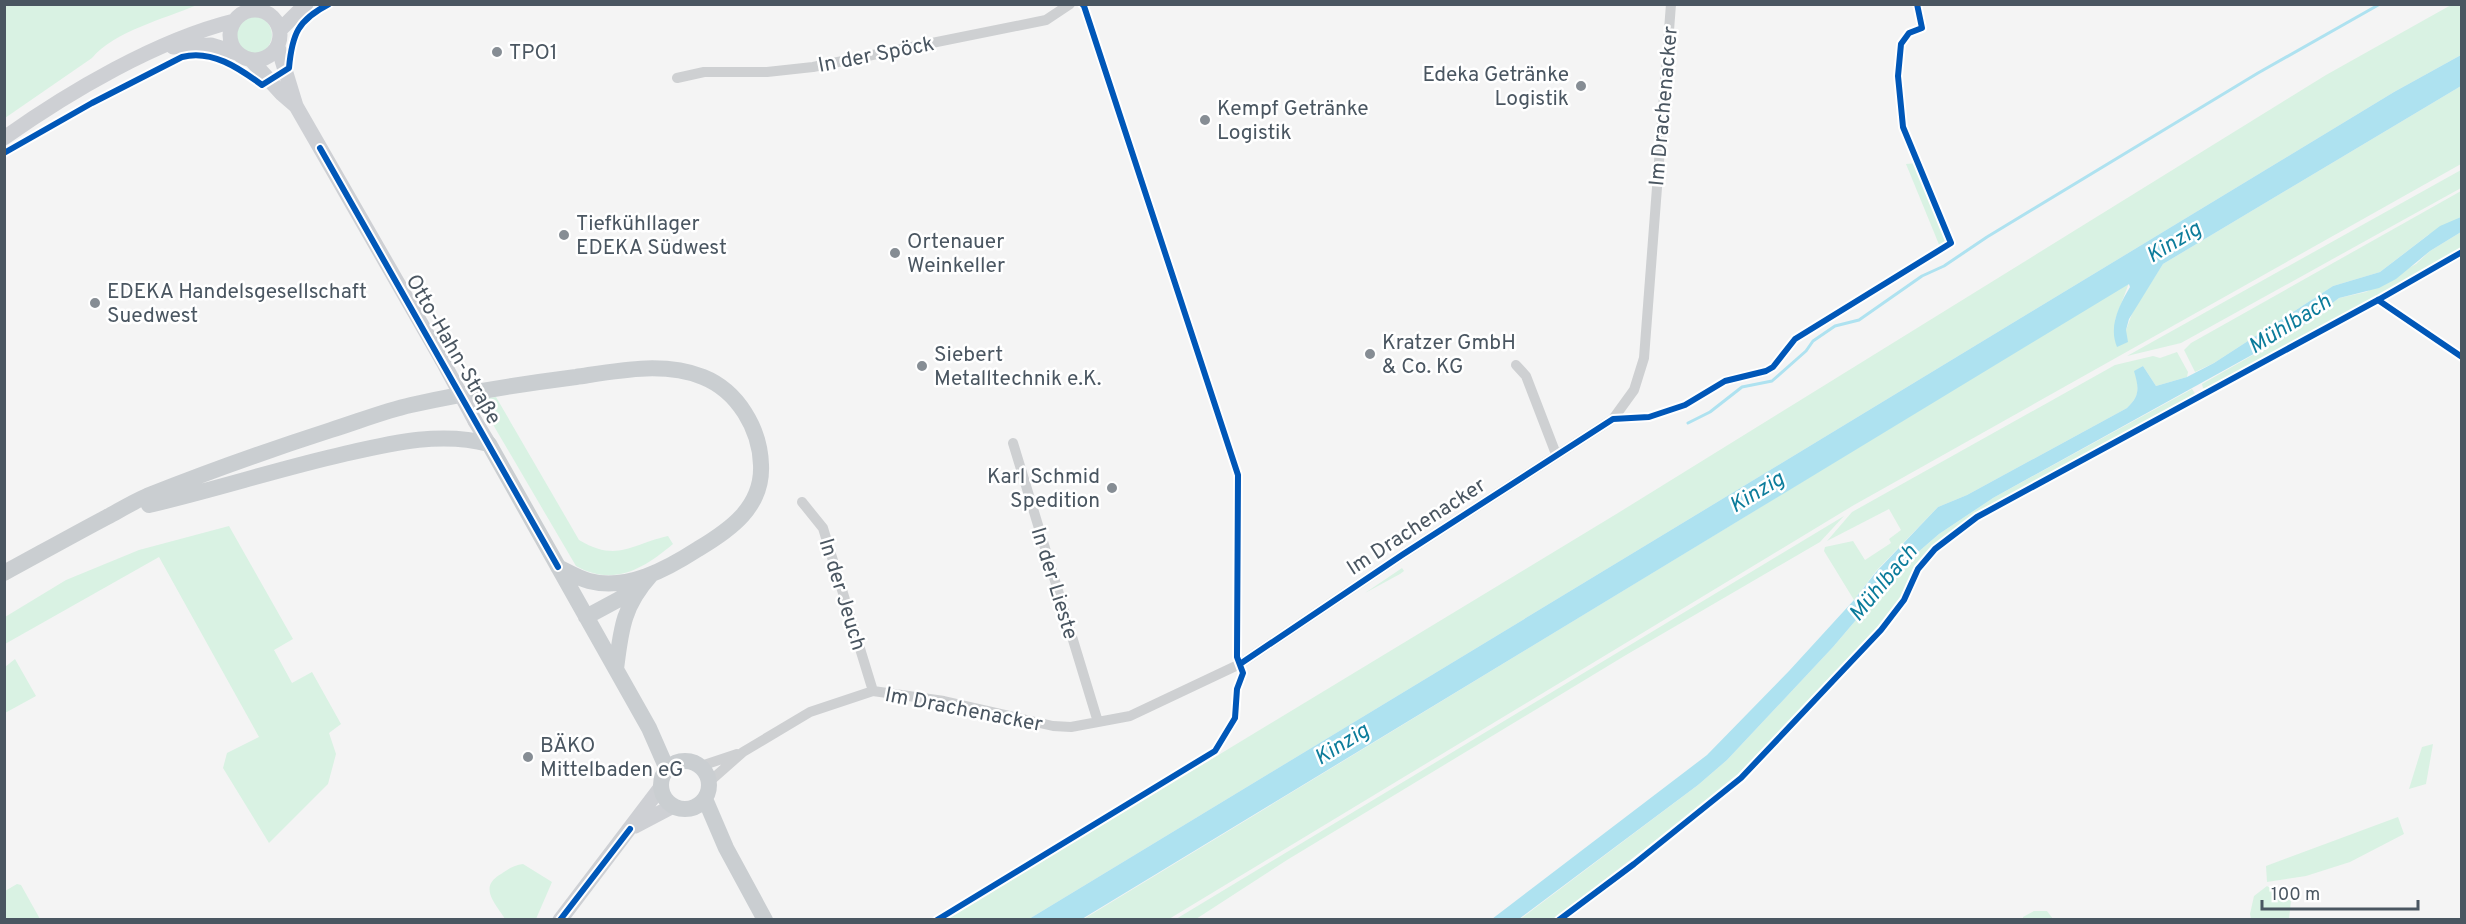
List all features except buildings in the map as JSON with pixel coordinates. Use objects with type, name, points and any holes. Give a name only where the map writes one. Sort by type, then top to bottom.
[{"type":"main road","points":[[4,573],[144,497],[264,453],[408,405],[542,381],[646,369],[670,369],[702,376],[720,387],[749,418],[756,434],[761,473],[752,503],[727,532],[651,575],[639,588],[624,615],[616,669]]},
{"type":"main road","points":[[116,513],[292,466],[377,447],[455,437],[489,444]]},
{"type":"main road","name":"Otto-Hahn-Straße","points":[[489,444],[649,728],[674,765]]},
{"type":"main road","points":[[558,567],[584,579],[606,584],[651,575]]},
{"type":"main road","points":[[586,617],[639,588]]},
{"type":"main road","points":[[726,848],[690,809],[672,806],[663,794],[661,787],[674,765],[695,763],[701,766],[709,782],[705,799],[726,848],[765,920]]},
{"type":"main road","points":[[690,809],[705,799]]},
{"type":"street","points":[[4,138],[30,120],[150,52],[209,27],[234,21],[247,11],[264,11],[278,4]]},
{"type":"street","points":[[280,30],[306,4]]},
{"type":"street","name":"In der Spöck","points":[[676,78],[704,72],[767,72],[813,67],[1046,20],[1070,4]]},
{"type":"street","name":"Im Drachenacker","points":[[709,782],[743,752],[810,712],[873,691],[944,701],[1071,728],[1130,716],[1240,664],[1613,418],[1634,390],[1640,376],[1647,330],[1671,4]]},
{"type":"street","points":[[150,52],[186,45],[211,45],[237,53],[252,61],[265,59],[278,47],[280,30],[277,22],[264,11]]},
{"type":"street","points":[[234,21],[230,38],[237,53]]},
{"type":"street","name":"Otto-Hahn-Straße","points":[[278,47],[296,106],[489,444]]},
{"type":"street","name":"Otto-Hahn-Straße","points":[[252,61],[296,106]]},
{"type":"street","points":[[1516,365],[1526,376],[1556,454]]},
{"type":"street","name":"In der Lieste","points":[[1012,443],[1098,722]]},
{"type":"street","name":"In der Jeuch","points":[[802,502],[824,528],[873,691]]},
{"type":"street","name":"Im Drachenacker","points":[[701,766],[743,752]]},
{"type":"street","points":[[560,920],[661,787]]},
{"type":"street","points":[[630,829],[672,806]]},
{"type":"green space","points":[[5,4],[197,5],[113,40],[92,58],[5,118]]},
{"type":"green space","points":[[2451,5],[2461,5],[2461,55],[2394,92],[1029,919],[946,920],[1618,513],[2326,75]]},
{"type":"green space","points":[[253,16],[267,21],[272,35],[267,49],[253,54],[239,49],[234,35],[239,21]]},
{"type":"green space","points":[[2461,86],[2461,164],[1854,505],[1169,919],[1082,920],[2129,283],[2115,320],[2126,330],[2133,311],[2163,264]]},
{"type":"green space","points":[[1916,163],[1946,237],[1945,243],[1940,247],[1906,164]]},
{"type":"green space","points":[[2461,170],[2461,188],[2181,343],[2127,356]]},
{"type":"green space","points":[[2461,191],[2461,217],[2428,235],[2380,272],[2333,286],[2214,363],[2195,372],[2184,350],[2191,343]]},
{"type":"green space","points":[[2461,232],[2461,249],[2207,390],[2203,388],[2202,384],[2297,330],[2339,298],[2366,292],[2416,264],[2430,251]]},
{"type":"green space","points":[[2177,352],[2188,372],[2187,377],[2156,386],[2143,366],[2135,371],[2137,391],[2134,400],[2127,408],[1967,495],[1938,507],[1876,571],[1854,600],[1824,551],[1825,547],[1853,541],[1865,560],[1891,543],[1889,539],[1901,530],[1889,509],[1827,541],[1852,512],[2115,365],[2153,356],[2160,358]]},
{"type":"green space","points":[[2192,389],[2196,395],[2003,498],[1943,537],[1913,570],[1900,600],[1884,620],[1735,780],[1553,919],[1519,920],[1698,785],[1727,760],[1833,647],[1902,566],[1939,534],[1993,498]]},
{"type":"green space","points":[[496,397],[579,540],[593,547],[615,551],[668,536],[673,544],[651,561],[628,572],[615,575],[590,572],[576,566],[478,399]]},
{"type":"green space","points":[[1844,516],[1820,542],[1626,655],[1287,860],[1196,919],[1176,919]]},
{"type":"green space","points":[[229,526],[293,639],[274,650],[292,683],[312,672],[341,724],[329,733],[336,754],[328,784],[269,843],[223,768],[227,753],[259,737],[159,557],[5,644],[5,617],[66,580],[139,550]]},
{"type":"green space","points":[[1402,568],[1404,571],[1400,574],[1365,593]]},
{"type":"green space","points":[[15,659],[36,696],[5,713],[5,667]]},
{"type":"green space","points":[[2433,744],[2426,784],[2409,789],[2422,747]]},
{"type":"green space","points":[[2398,817],[2404,834],[2350,862],[2306,876],[2267,882],[2266,866]]},
{"type":"green space","points":[[523,864],[552,882],[536,919],[505,919],[493,901],[491,884],[506,870]]},
{"type":"green space","points":[[17,884],[21,885],[40,919],[5,919],[5,891]]},
{"type":"green space","points":[[2267,886],[2291,901],[2289,919],[2251,919],[2254,896]]},
{"type":"green space","points":[[2034,911],[2047,911],[2053,919],[2023,919]]},
{"type":"water","name":"Kinzig","points":[[2461,55],[2461,86],[2163,264],[2129,319],[2126,330],[2128,342],[2117,347],[2114,331],[2116,316],[2130,287],[2129,284],[1082,919],[1029,919],[2394,92]]},
{"type":"water","name":"Mühlbach","points":[[2461,217],[2461,232],[2430,251],[2396,279],[2379,288],[2339,298],[2297,330],[1993,498],[1939,534],[1902,566],[1833,647],[1727,760],[1698,785],[1519,919],[1492,919],[1707,755],[1789,671],[1854,600],[1876,572],[1938,507],[1967,495],[2127,408],[2134,400],[2137,391],[2134,371],[2143,366],[2156,386],[2187,377],[2214,363],[2333,286],[2380,272],[2440,226]]},
{"type":"waterway","points":[[1688,423],[1710,412],[1742,387],[1772,381],[1806,351],[1813,341],[1835,326],[1859,320],[1922,276],[1944,266],[1987,237],[2258,73],[2380,4]]},
{"type":"cycle path","points":[[4,153],[92,103],[182,57],[193,55],[214,58],[244,72],[262,85],[289,68],[292,46],[298,29],[310,16],[329,4]]},
{"type":"cycle path","points":[[937,920],[1215,751],[1235,718],[1237,689],[1243,673],[1237,657],[1238,475],[1082,4]]},
{"type":"cycle path","points":[[1240,664],[1402,555],[1613,419],[1649,417],[1685,405],[1725,381],[1766,371],[1773,367],[1795,339],[1951,243],[1903,127],[1898,76],[1901,44],[1909,33],[1922,28],[1917,4]]},
{"type":"cycle path","points":[[320,148],[558,567]]},
{"type":"cycle path","points":[[1559,920],[1634,864],[1741,778],[1881,630],[1904,600],[1918,569],[1935,549],[1977,517],[2378,300],[2462,252]]},
{"type":"cycle path","points":[[2378,300],[2462,357]]},
{"type":"cycle path","points":[[560,920],[630,829]]},
{"type":"place","name":"TPO1","points":[[497,52]]},
{"type":"place","name":"Edeka Getränke Logistik","points":[[1581,86]]},
{"type":"place","name":"Kempf Getränke Logistik","points":[[1205,120]]},
{"type":"place","name":"Tiefkühllager EDEKA Südwest","points":[[564,235]]},
{"type":"place","name":"Ortenauer Weinkeller","points":[[895,253]]},
{"type":"place","name":"EDEKA Handelsgesellschaft Suedwest","points":[[95,303]]},
{"type":"place","name":"Kratzer GmbH & Co. KG","points":[[1370,354]]},
{"type":"place","name":"Siebert Metalltechnik e.K.","points":[[922,366]]},
{"type":"place","name":"Karl Schmid Spedition","points":[[1112,488]]},
{"type":"place","name":"BÄKO Mittelbaden eG","points":[[528,757]]}]
